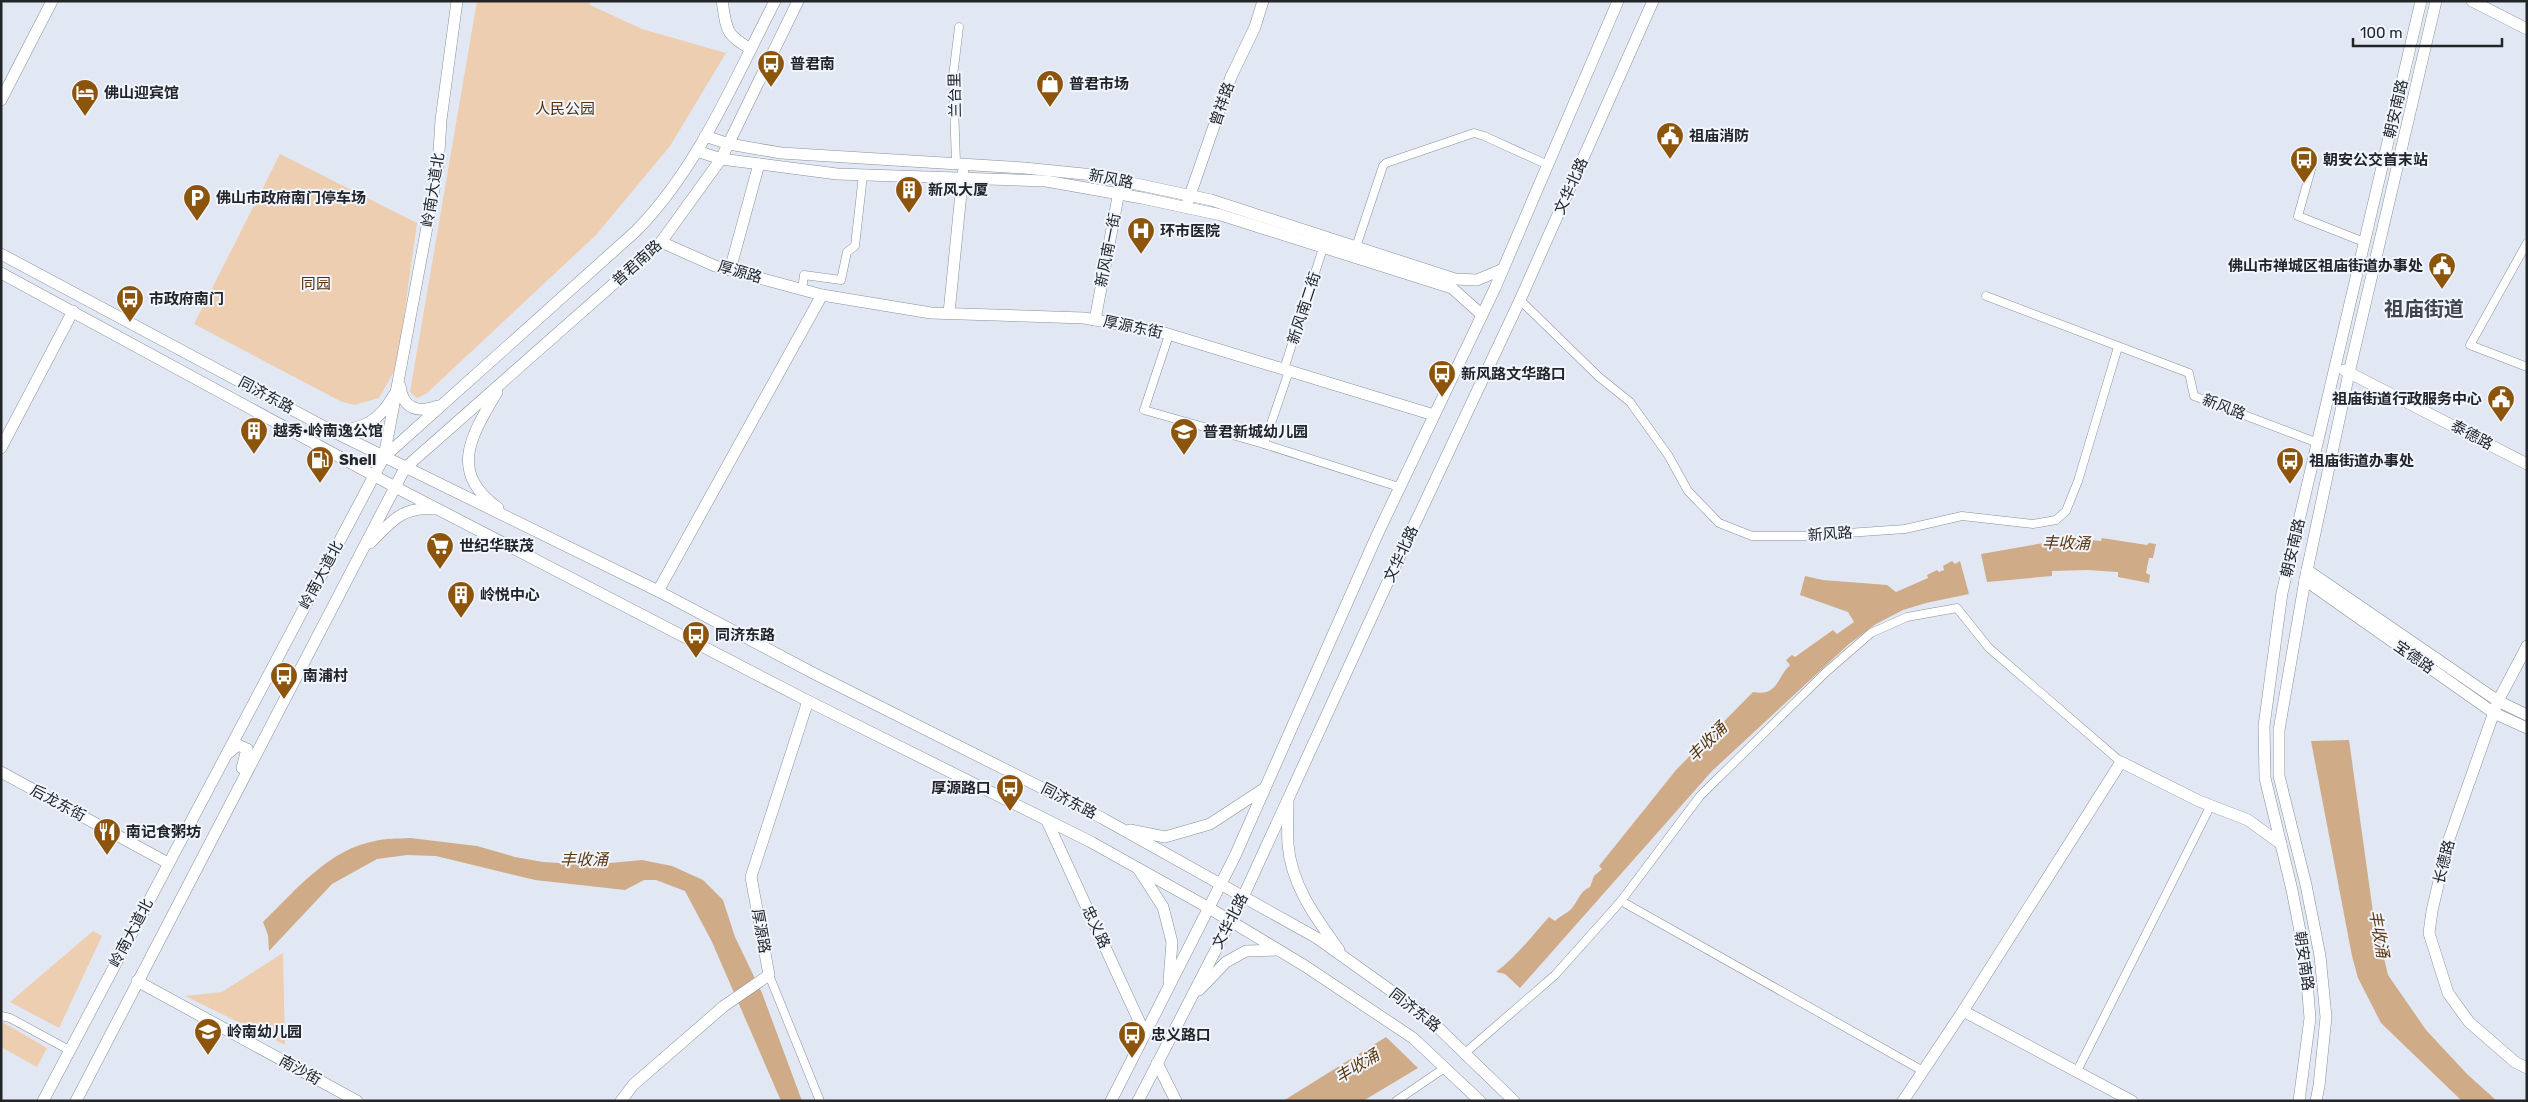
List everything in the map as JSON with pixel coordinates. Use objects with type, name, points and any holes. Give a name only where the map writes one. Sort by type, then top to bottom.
[{"type":"main road","points":[[1,100],[52,1]]},
{"type":"main road","name":"岭南大道北","points":[[43,1101],[384,457],[438,168],[456,1]]},
{"type":"main road","points":[[722,1],[727,30],[733,39],[751,48]]},
{"type":"main road","name":"普君南路","points":[[384,457],[659,208],[678,183],[697,151],[775,1]]},
{"type":"main road","name":"普君南路","points":[[405,468],[661,242],[721,159],[798,1]]},
{"type":"main road","name":"曾祥路","points":[[1184,207],[1191,196],[1231,77],[1255,28],[1263,1]]},
{"type":"main road","points":[[1612,16],[1614,1]]},
{"type":"main road","name":"文华北路","points":[[1111,1101],[1209,908],[1265,788],[1400,487],[1503,269],[1618,1]]},
{"type":"main road","name":"文华北路","points":[[1138,1101],[1243,897],[1520,300],[1653,1]]},
{"type":"main road","name":"朝安南路","points":[[2299,1101],[2310,1018],[2305,957],[2265,778],[2264,726],[2282,593],[2421,1]]},
{"type":"main road","name":"朝安南路","points":[[2316,1101],[2326,1017],[2320,956],[2306,885],[2279,776],[2279,730],[2306,575],[2349,373],[2436,1]]},
{"type":"main road","points":[[2472,1],[2527,29]]},
{"type":"main road","name":"新风路","points":[[705,136],[729,144],[781,153],[960,164],[1094,175],[1211,200],[1455,280],[1477,280],[1503,269]]},
{"type":"main road","name":"新风路","points":[[697,151],[721,159],[837,174],[1046,181],[1184,207],[1221,216],[1452,288],[1482,314]]},
{"type":"main road","points":[[730,270],[759,164]]},
{"type":"main road","points":[[949,313],[962,178],[960,164]]},
{"type":"main road","name":"新风南一街","points":[[1095,320],[1121,180]]},
{"type":"main road","name":"厚源路","points":[[661,242],[715,266],[822,295]]},
{"type":"main road","name":"同济东路","points":[[1,254],[334,432],[658,591],[815,674],[1120,828],[1317,938],[1425,1014],[1514,1101]]},
{"type":"main road","name":"同济东路","points":[[1,273],[395,487],[808,701],[1138,868],[1231,920],[1413,1038],[1480,1101]]},
{"type":"main road","points":[[658,591],[822,295]]},
{"type":"main road","name":"厚源东街","points":[[822,295],[930,313],[1095,320],[1169,335],[1434,415]]},
{"type":"main road","points":[[1,448],[73,312]]},
{"type":"main road","name":"泰德路","points":[[2336,366],[2527,464]]},
{"type":"main road","points":[[399,382],[402,397],[411,408],[427,410],[445,403]]},
{"type":"main road","points":[[334,432],[365,426],[386,408],[399,382]]},
{"type":"main road","points":[[503,382],[472,438],[468,457],[471,480],[489,501],[522,524]]},
{"type":"main road","name":"岭南大道北","points":[[76,1101],[405,468]]},
{"type":"main road","points":[[362,551],[396,516],[417,508],[439,510]]},
{"type":"main road","name":"宝德路","points":[[2306,575],[2527,728]]},
{"type":"main road","name":"长德路","points":[[2527,646],[2496,707],[2448,842],[2432,911],[2429,933],[2448,993],[2469,1022],[2527,1068]]},
{"type":"main road","name":"厚源路","points":[[621,1101],[633,1086],[724,1006],[769,975],[751,877],[808,701]]},
{"type":"main road","name":"宝德路","points":[[2496,707],[2527,715]]},
{"type":"main road","points":[[226,754],[238,745],[247,749],[247,756],[229,790],[227,808]]},
{"type":"main road","points":[[1903,1101],[1963,1011],[2120,762],[2211,805],[2248,820],[2281,844]]},
{"type":"main road","name":"后龙东街","points":[[1,772],[168,863]]},
{"type":"main road","points":[[1120,828],[1165,837],[1210,824],[1265,788]]},
{"type":"main road","points":[[1288,797],[1288,845],[1295,878],[1313,914],[1346,959]]},
{"type":"main road","name":"忠义路","points":[[1047,821],[1145,1034]]},
{"type":"main road","points":[[1138,868],[1163,907],[1172,942],[1169,988]]},
{"type":"main road","points":[[1190,998],[1226,962],[1246,951],[1279,950]]},
{"type":"main road","name":"南沙街","points":[[137,981],[357,1101]]},
{"type":"main road","points":[[1963,1011],[2132,1101]]},
{"type":"main road","points":[[1157,1063],[1176,1101]]},
{"type":"street","name":"兰台里","points":[[959,28],[954,76],[960,164]]},
{"type":"street","points":[[1356,247],[1383,166],[1386,163],[1474,133],[1548,165]]},
{"type":"street","points":[[2312,166],[2298,216],[2364,242]]},
{"type":"street","points":[[802,290],[804,275],[841,280],[847,252],[855,246],[862,175]]},
{"type":"street","points":[[2527,243],[2470,344],[2527,367]]},
{"type":"street","name":"新风南二街","points":[[1264,444],[1323,248]]},
{"type":"street","name":"新风路","points":[[1986,296],[2189,373],[2194,396],[2318,443]]},
{"type":"street","name":"新风路","points":[[1520,300],[1599,377],[1630,402],[1668,455],[1688,491],[1694,498],[1719,523],[1752,536],[1804,536],[1905,529],[1962,516],[2033,524],[2056,520],[2066,511],[2078,481],[2118,347]]},
{"type":"street","points":[[1169,335],[1144,410],[1264,444],[1400,487]]},
{"type":"street","points":[[1464,1053],[1555,975],[1621,901],[1700,796],[1750,745],[1825,673],[1871,633],[1907,617],[1957,608],[1990,648],[2120,762]]},
{"type":"street","points":[[2077,1072],[2211,805]]},
{"type":"street","points":[[1621,901],[1922,1071]]},
{"type":"street","points":[[769,975],[820,1101]]},
{"type":"street","points":[[1,1016],[10,1018],[69,1050]]},
{"type":"street","points":[[1396,1101],[1446,1067]]},
{"type":"green space","name":"人民公园","points":[[477,1],[589,1],[590,5],[642,29],[726,53],[670,146],[596,235],[426,394],[417,398],[410,392]]},
{"type":"green space","name":"同园","points":[[280,154],[417,223],[397,366],[379,398],[354,405],[340,401],[194,324]]},
{"type":"green space","points":[[93,931],[102,936],[59,1028],[10,1002]]},
{"type":"green space","points":[[283,953],[285,1045],[185,996],[222,992]]},
{"type":"green space","points":[[1,1023],[47,1048],[37,1067],[1,1047]]},
{"type":"water","name":"丰收涌","points":[[2072,538],[2101,541],[2102,538],[2147,545],[2149,543],[2156,544],[2153,558],[2149,558],[2146,573],[2150,575],[2149,583],[2118,577],[2118,572],[2087,570],[2052,571],[2052,576],[1987,582],[1981,554]]},
{"type":"water","name":"丰收涌","points":[[1952,561],[1955,564],[1960,561],[1969,594],[1903,610],[1876,624],[1849,644],[1712,771],[1520,988],[1505,974],[1496,972],[1517,953],[1549,917],[1555,921],[1572,908],[1581,894],[1590,887],[1594,876],[1602,869],[1599,866],[1676,770],[1753,692],[1768,692],[1776,685],[1790,665],[1786,660],[1792,655],[1795,657],[1833,630],[1837,634],[1854,622],[1848,612],[1800,595],[1805,576],[1823,580],[1887,585],[1896,592],[1928,578],[1927,575],[1937,570],[1939,572],[1944,570],[1943,566]]},
{"type":"water","points":[[2349,740],[2373,912],[2388,975],[2426,1030],[2467,1074],[2497,1101],[2462,1101],[2381,1023],[2358,978],[2352,956],[2311,741]]},
{"type":"water","points":[[410,838],[477,846],[515,857],[543,862],[589,865],[642,860],[672,866],[703,880],[723,900],[735,937],[762,993],[802,1101],[781,1101],[712,942],[685,891],[656,880],[644,880],[625,890],[535,880],[436,856],[407,855],[377,859],[332,884],[269,951],[268,935],[263,922],[314,873],[328,862],[358,846],[383,839]]},
{"type":"water","name":"丰收涌","points":[[1386,1037],[1418,1068],[1363,1101],[1283,1101]]},
{"type":"place","name":"普君南","points":[[771,88]]},
{"type":"place","name":"普君市场","points":[[1050,108]]},
{"type":"place","name":"佛山迎宾馆","points":[[85,117]]},
{"type":"place","name":"祖庙消防","points":[[1670,160]]},
{"type":"place","name":"朝安公交首末站","points":[[2304,184]]},
{"type":"place","name":"新风大厦","points":[[909,214]]},
{"type":"place","name":"佛山市政府南门停车场","points":[[197,222]]},
{"type":"place","name":"环市医院","points":[[1141,255]]},
{"type":"place","name":"佛山市禅城区祖庙街道办事处","points":[[2442,290]]},
{"type":"place","name":"市政府南门","points":[[130,323]]},
{"type":"place","name":"新风路文华路口","points":[[1442,398]]},
{"type":"place","name":"祖庙街道行政服务中心","points":[[2501,423]]},
{"type":"place","name":"越秀·岭南逸公馆","points":[[254,455]]},
{"type":"place","name":"普君新城幼儿园","points":[[1184,456]]},
{"type":"place","name":"Shell","points":[[320,484]]},
{"type":"place","name":"祖庙街道办事处","points":[[2290,485]]},
{"type":"place","name":"世纪华联茂","points":[[440,570]]},
{"type":"place","name":"岭悦中心","points":[[461,619]]},
{"type":"place","name":"同济东路","points":[[696,659]]},
{"type":"place","name":"南浦村","points":[[284,700]]},
{"type":"place","name":"厚源路口","points":[[1010,812]]},
{"type":"place","name":"南记食粥坊","points":[[107,856]]},
{"type":"place","name":"岭南幼儿园","points":[[208,1056]]},
{"type":"place","name":"忠义路口","points":[[1132,1059]]},
{"type":"district","name":"祖庙街道","points":[[2424,309]]}]
